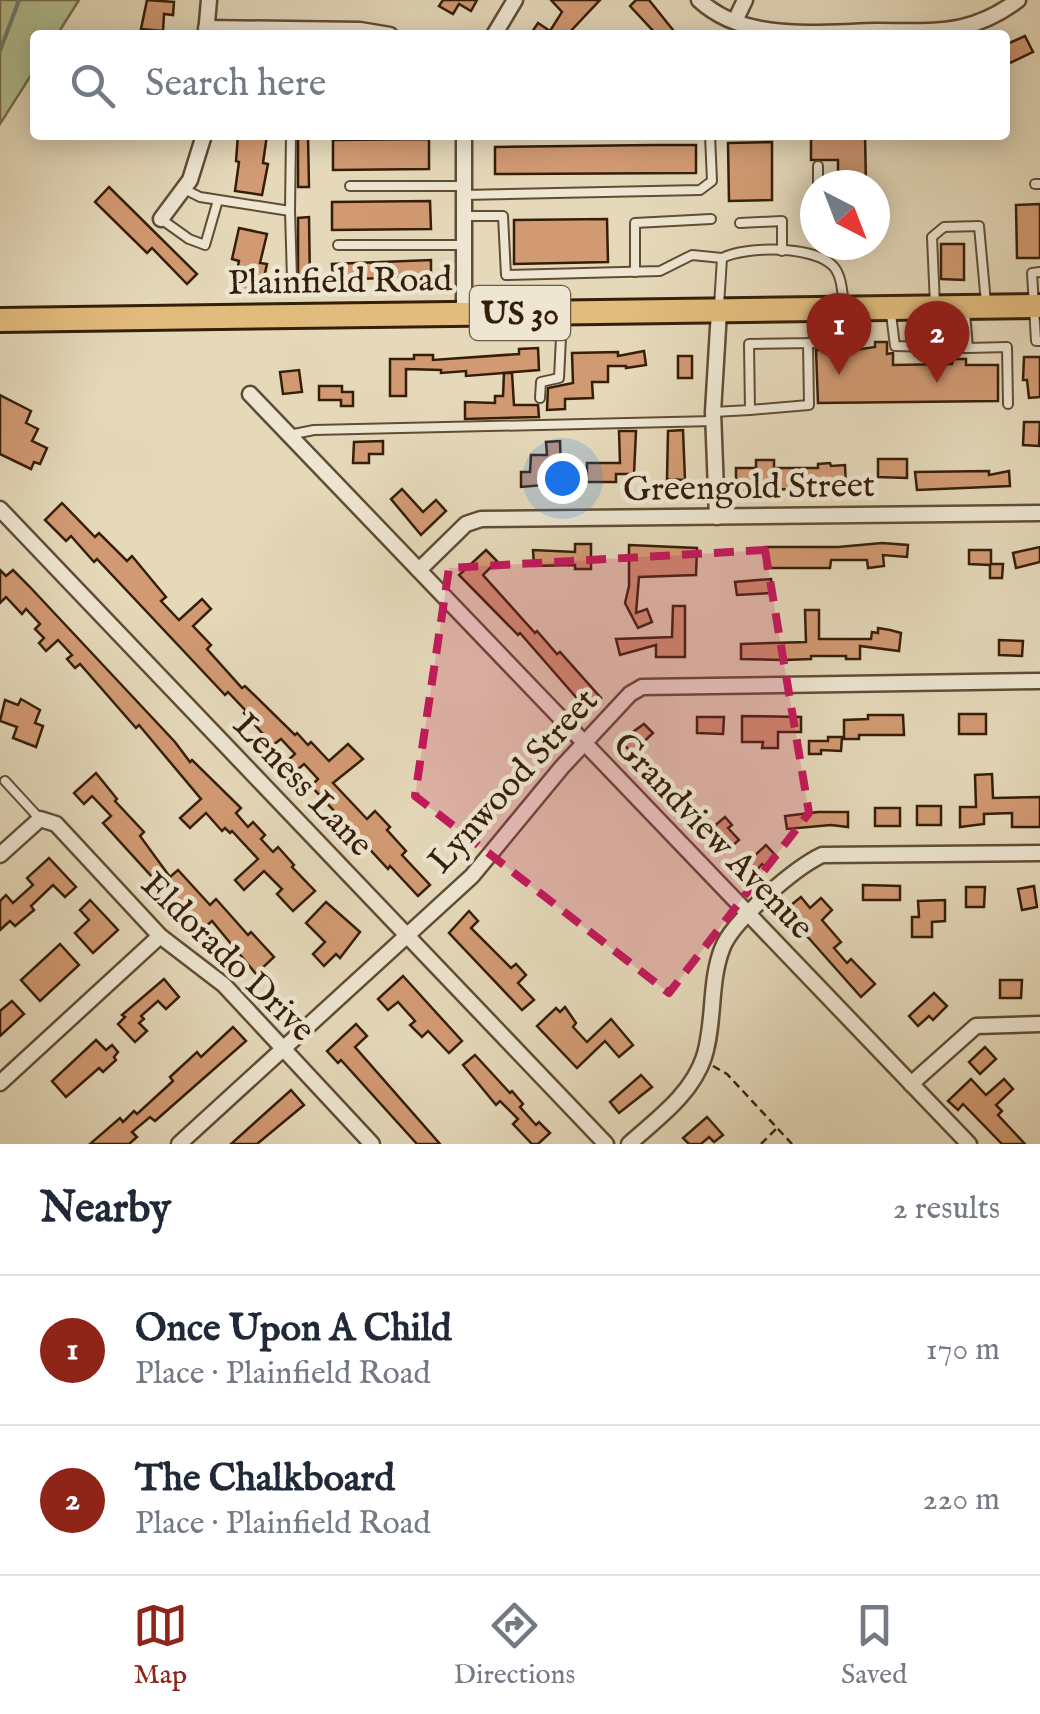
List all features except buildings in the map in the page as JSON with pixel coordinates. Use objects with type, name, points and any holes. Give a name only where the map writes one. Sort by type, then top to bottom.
[{"type":"main road","name":"Plainfield Road","points":[[0,320],[1036,306]]},
{"type":"street","points":[[206,30],[209,0]]},
{"type":"street","points":[[497,30],[514,0]]},
{"type":"street","points":[[699,0],[735,21],[773,30]]},
{"type":"street","points":[[735,21],[745,0]]},
{"type":"street","points":[[942,30],[985,20],[1018,0]]},
{"type":"street","points":[[161,218],[190,180],[202,140]]},
{"type":"street","points":[[464,140],[464,314]]},
{"type":"street","points":[[717,517],[714,417],[719,311]]},
{"type":"street","name":"Grandview Avenue","points":[[250,394],[969,1144]]},
{"type":"street","name":"Leness Lane","points":[[0,509],[606,1144]]},
{"type":"street","name":"Greengold Street","points":[[418,570],[466,524],[481,519],[1040,513]]},
{"type":"street","name":"Lynwood Street","points":[[179,1144],[472,876],[584,743],[642,686],[1040,682]]},
{"type":"street","points":[[0,855],[40,819]]},
{"type":"street","name":"Eldorado Drive","points":[[40,819],[56,824],[160,936],[224,984],[372,1144]]},
{"type":"street","points":[[629,1144],[681,1097],[702,1061],[720,952],[729,935],[799,866],[822,855],[1040,853]]},
{"type":"street","points":[[0,1083],[160,936]]},
{"type":"street","points":[[912,1084],[976,1026],[1040,1024]]},
{"type":"lane","points":[[291,140],[292,279]]},
{"type":"lane","points":[[350,186],[700,190],[712,181],[710,140]]},
{"type":"lane","points":[[184,189],[200,197],[290,211]]},
{"type":"lane","points":[[161,218],[205,245],[218,200]]},
{"type":"lane","points":[[463,216],[503,216],[506,275],[660,271],[692,255],[722,258],[736,251],[800,253]]},
{"type":"lane","points":[[636,272],[635,223],[711,219]]},
{"type":"lane","points":[[740,223],[782,221],[782,251]]},
{"type":"lane","points":[[935,308],[932,237],[944,227],[979,226],[976,307],[968,348]]},
{"type":"lane","points":[[338,246],[464,245]]},
{"type":"lane","points":[[719,311],[722,258]]},
{"type":"lane","points":[[825,260],[840,278],[844,309]]},
{"type":"lane","points":[[1040,272],[1032,272],[1036,341],[1040,342]]},
{"type":"lane","points":[[890,308],[895,346],[1007,347],[1008,404]]},
{"type":"lane","points":[[290,435],[314,430],[714,417],[810,405],[813,310]]},
{"type":"lane","points":[[540,398],[541,382],[559,378],[562,313]]},
{"type":"lane","points":[[750,410],[749,344],[854,344]]},
{"type":"lane","points":[[5,781],[40,819]]},
{"type":"path","points":[[702,1061],[727,1074],[792,1144]]},
{"type":"path","points":[[761,1144],[778,1128]]},
{"type":"highlighted area","points":[[765,550],[809,813],[669,993],[415,796],[449,568]]},
{"type":"green space","points":[[0,0],[79,0],[60,30],[30,30],[30,77],[0,124]]},
{"type":"waterway","points":[[0,51],[19,0]]},
{"type":"place","name":"Once Upon A Child","points":[[839,375]]},
{"type":"place","name":"The Chalkboard","points":[[937,383]]}]
